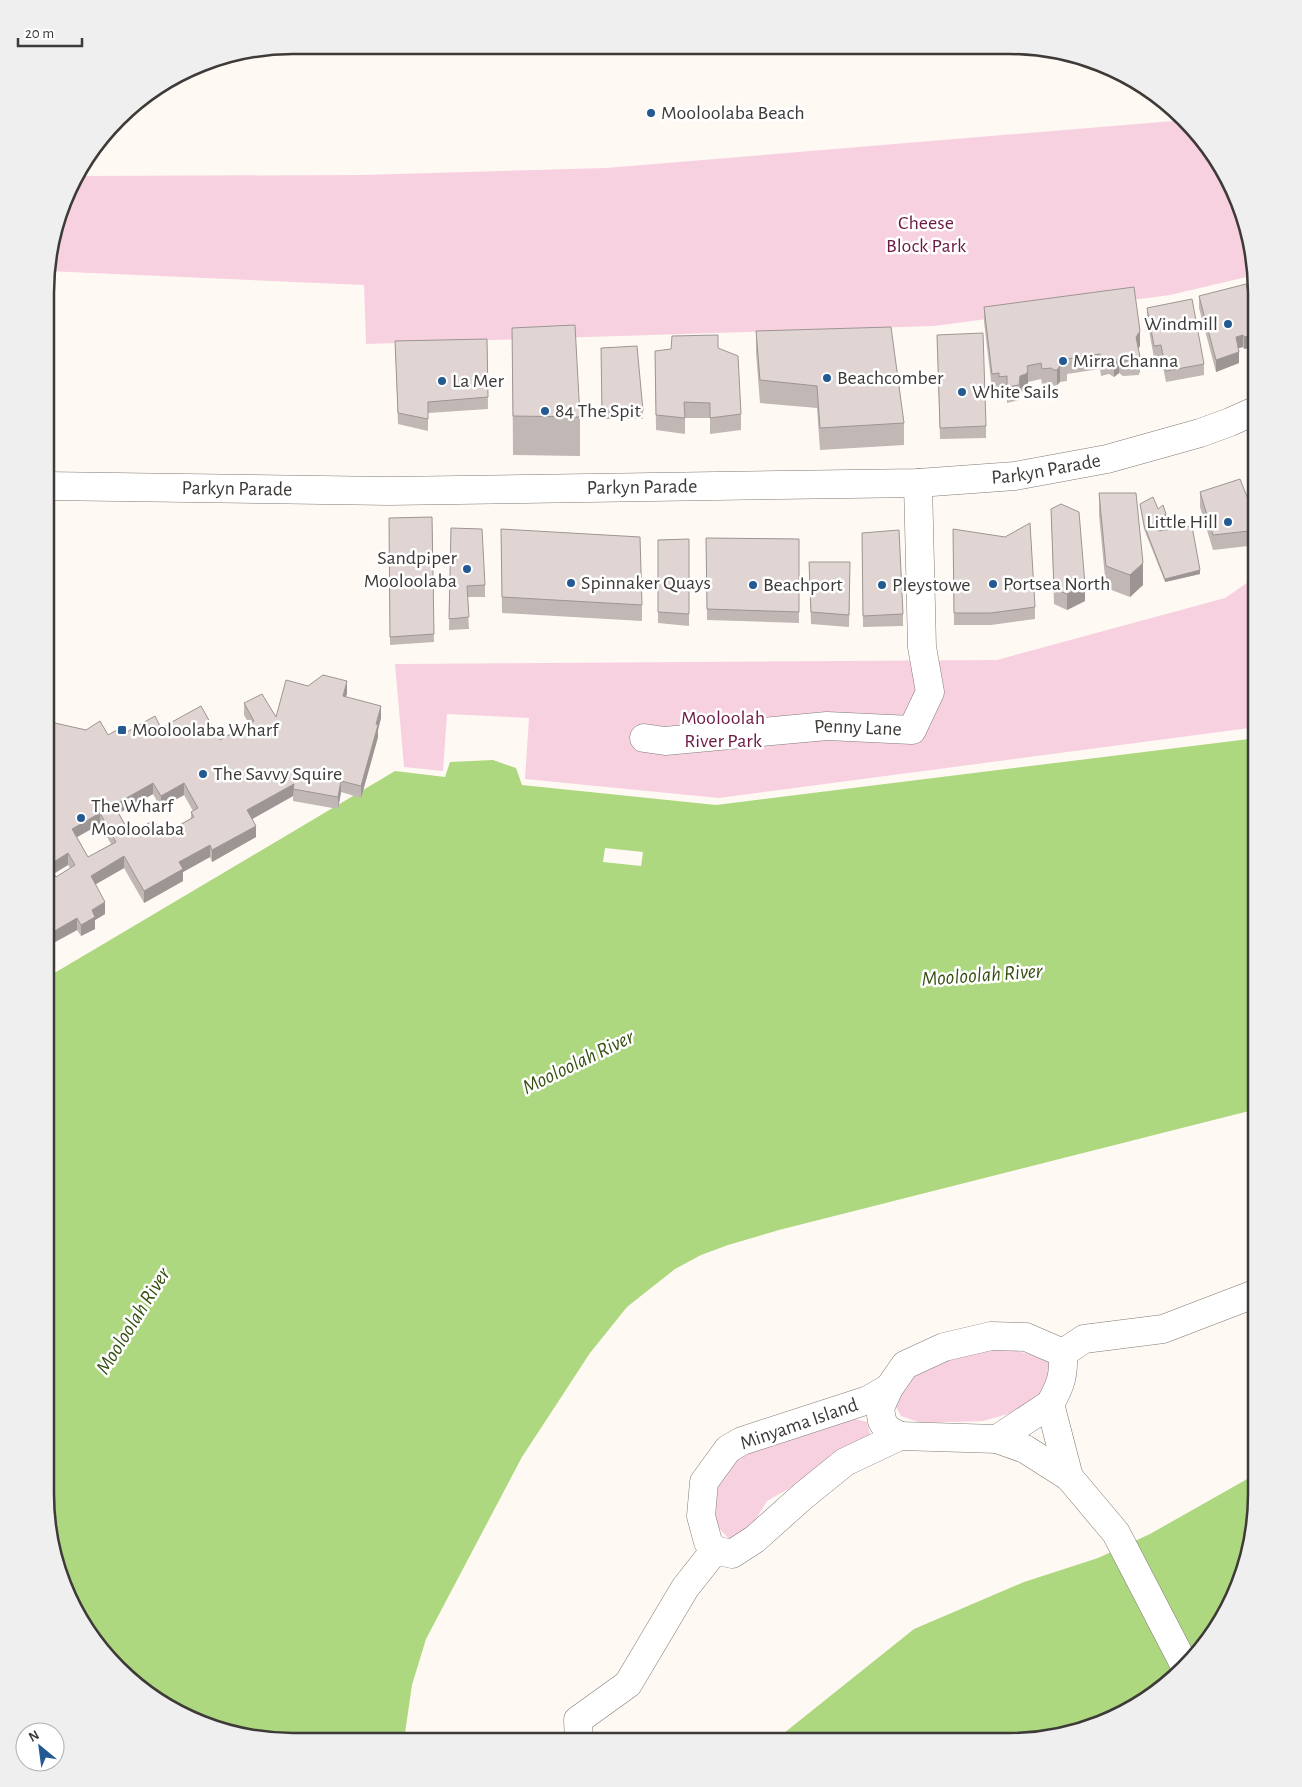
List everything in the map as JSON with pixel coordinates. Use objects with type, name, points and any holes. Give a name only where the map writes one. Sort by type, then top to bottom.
[{"type":"street","name":"Parkyn Parade","points":[[54,486],[399,490],[918,483],[1015,476],[1107,459],[1186,438],[1248,414]]},
{"type":"street","name":"Parkyn Parade","points":[[1230,422],[1248,418]]},
{"type":"street","name":"Penny Lane","points":[[644,738],[665,741],[827,726],[912,730],[930,692],[922,647],[918,483]]},
{"type":"street","points":[[997,1439],[1050,1404],[1059,1389],[1064,1372],[1063,1353],[1084,1339],[1164,1329],[1248,1296]]},
{"type":"street","name":"Minyama Island","points":[[900,1436],[887,1429],[882,1421],[880,1408],[890,1388],[906,1365],[944,1347],[991,1336],[1026,1337],[1063,1353]]},
{"type":"street","name":"Minyama Island","points":[[716,1550],[708,1542],[701,1516],[704,1482],[728,1449],[742,1441],[868,1400],[890,1388]]},
{"type":"street","points":[[1050,1404],[1069,1477]]},
{"type":"street","points":[[579,1733],[578,1720],[628,1684],[685,1588],[716,1550],[732,1554],[754,1539],[845,1462],[900,1436],[997,1439],[1026,1449],[1069,1477],[1116,1533],[1182,1659]]},
{"type":"green space","name":"Cheese Block Park","points":[[1175,121],[1199,147],[1224,187],[1236,216],[1244,246],[1248,277],[1170,295],[934,326],[366,344],[364,285],[55,271],[58,246],[66,216],[84,176],[363,175],[606,168]]},
{"type":"green space","name":"Mooloolah River Park","points":[[1248,582],[1248,728],[719,798],[525,779],[529,718],[447,714],[443,771],[404,767],[395,664],[997,660],[1225,598]]},
{"type":"green space","points":[[1003,1348],[1043,1357],[1051,1365],[1048,1390],[1022,1410],[983,1421],[921,1423],[901,1416],[894,1403],[902,1384],[925,1369],[956,1357]]},
{"type":"green space","points":[[851,1418],[867,1422],[871,1438],[831,1454],[825,1468],[767,1501],[749,1530],[729,1539],[712,1521],[710,1493],[743,1453]]},
{"type":"water","name":"Mooloolah River","points":[[1248,739],[1248,1111],[779,1230],[701,1255],[675,1269],[627,1307],[590,1353],[522,1457],[426,1639],[412,1685],[405,1733],[277,1733],[246,1729],[201,1715],[160,1693],[135,1674],[113,1652],[94,1627],[72,1586],[58,1541],[54,1510],[54,973],[395,771],[445,777],[450,762],[493,760],[516,768],[522,785],[716,805]]},
{"type":"water","points":[[1248,1479],[1248,1510],[1244,1541],[1236,1571],[1216,1614],[1199,1640],[1167,1674],[1142,1693],[1115,1709],[1086,1721],[1056,1729],[1025,1733],[784,1733],[914,1629],[1024,1582],[1098,1558],[1150,1534]]},
{"type":"pier","points":[[605,848],[643,852],[641,866],[603,862]]},
{"type":"building","name":"Windmill","points":[[1246,284],[1248,292],[1248,336],[1236,337],[1239,352],[1216,360],[1199,296]]},
{"type":"building","name":"Mirra Channa","points":[[1134,287],[1140,331],[1136,337],[1139,359],[1123,361],[1119,358],[1114,362],[1109,359],[1101,360],[1100,354],[1066,359],[1067,365],[1060,366],[1057,370],[1051,368],[1042,369],[1041,363],[1027,366],[1028,371],[1020,376],[1019,385],[1007,387],[1007,376],[999,377],[999,373],[992,374],[984,307]]},
{"type":"building","points":[[1192,299],[1204,364],[1166,371],[1161,345],[1154,346],[1147,308]]},
{"type":"building","points":[[575,325],[580,417],[513,416],[512,328]]},
{"type":"building","name":"Beachcomber","points":[[891,327],[904,423],[820,428],[817,386],[760,380],[756,331]]},
{"type":"building","name":"White Sails","points":[[983,333],[986,426],[940,428],[937,335]]},
{"type":"building","points":[[718,335],[718,348],[738,356],[741,414],[710,418],[710,403],[684,402],[685,418],[656,415],[655,351],[671,349],[672,336]]},
{"type":"building","name":"La Mer","points":[[487,339],[488,397],[428,402],[428,419],[398,413],[395,341]]},
{"type":"building","points":[[637,346],[643,411],[602,411],[601,348]]},
{"type":"building","points":[[1240,479],[1248,499],[1248,531],[1213,535],[1200,492]]},
{"type":"building","points":[[1099,493],[1136,493],[1143,563],[1130,575],[1106,566]]},
{"type":"building","points":[[1153,497],[1158,509],[1163,505],[1166,514],[1154,522],[1158,531],[1192,526],[1200,570],[1165,579],[1144,525],[1140,504]]},
{"type":"building","points":[[1061,504],[1079,512],[1085,585],[1067,594],[1054,589],[1051,509]]},
{"type":"building","points":[[432,517],[434,634],[390,637],[389,518]]},
{"type":"building","name":"Portsea North","points":[[1030,523],[1035,607],[991,613],[954,613],[953,529],[1005,537]]},
{"type":"building","name":"Sandpiper Mooloolaba","points":[[451,528],[482,529],[485,585],[467,586],[469,617],[449,619]]},
{"type":"building","name":"Spinnaker Quays","points":[[501,529],[640,537],[642,605],[502,597]]},
{"type":"building","name":"Pleystowe","points":[[899,530],[903,614],[863,616],[862,533]]},
{"type":"building","name":"Beachport","points":[[706,538],[799,539],[799,612],[707,609]]},
{"type":"building","points":[[689,539],[689,614],[658,612],[658,540]]},
{"type":"building","points":[[809,562],[850,562],[849,615],[811,612]]},
{"type":"building","name":"The Wharf Mooloolaba","points":[[323,675],[347,681],[343,696],[381,706],[376,724],[378,725],[361,786],[341,781],[338,797],[293,789],[294,784],[247,810],[256,826],[212,850],[210,845],[179,862],[183,869],[144,891],[124,856],[91,876],[105,902],[92,910],[95,917],[81,925],[77,918],[54,931],[54,874],[56,877],[75,865],[68,853],[54,862],[54,723],[86,730],[100,721],[108,735],[122,727],[125,733],[155,716],[161,728],[201,706],[220,740],[254,721],[244,703],[262,694],[276,717],[286,680],[308,686]],"holes":[[[153,783],[161,796],[184,783],[198,808],[191,812],[194,817],[162,835],[154,820],[130,834],[114,805]],[[100,813],[116,842],[88,857],[72,829]]]},
{"type":"place","name":"Mooloolaba Beach","points":[[651,113]]},
{"type":"place","name":"Windmill","points":[[1228,324]]},
{"type":"place","name":"Mirra Channa","points":[[1063,361]]},
{"type":"place","name":"Beachcomber","points":[[827,378]]},
{"type":"place","name":"La Mer","points":[[442,381]]},
{"type":"place","name":"White Sails","points":[[962,392]]},
{"type":"place","name":"84 The Spit","points":[[545,411]]},
{"type":"place","name":"Little Hill","points":[[1228,522]]},
{"type":"place","name":"Sandpiper Mooloolaba","points":[[467,569]]},
{"type":"place","name":"Spinnaker Quays","points":[[571,583]]},
{"type":"place","name":"Portsea North","points":[[993,584]]},
{"type":"place","name":"Beachport","points":[[753,585]]},
{"type":"place","name":"Pleystowe","points":[[882,585]]},
{"type":"place","name":"Mooloolaba Wharf","points":[[122,730]]},
{"type":"place","name":"The Savvy Squire","points":[[203,774]]},
{"type":"place","name":"The Wharf Mooloolaba","points":[[81,818]]}]
